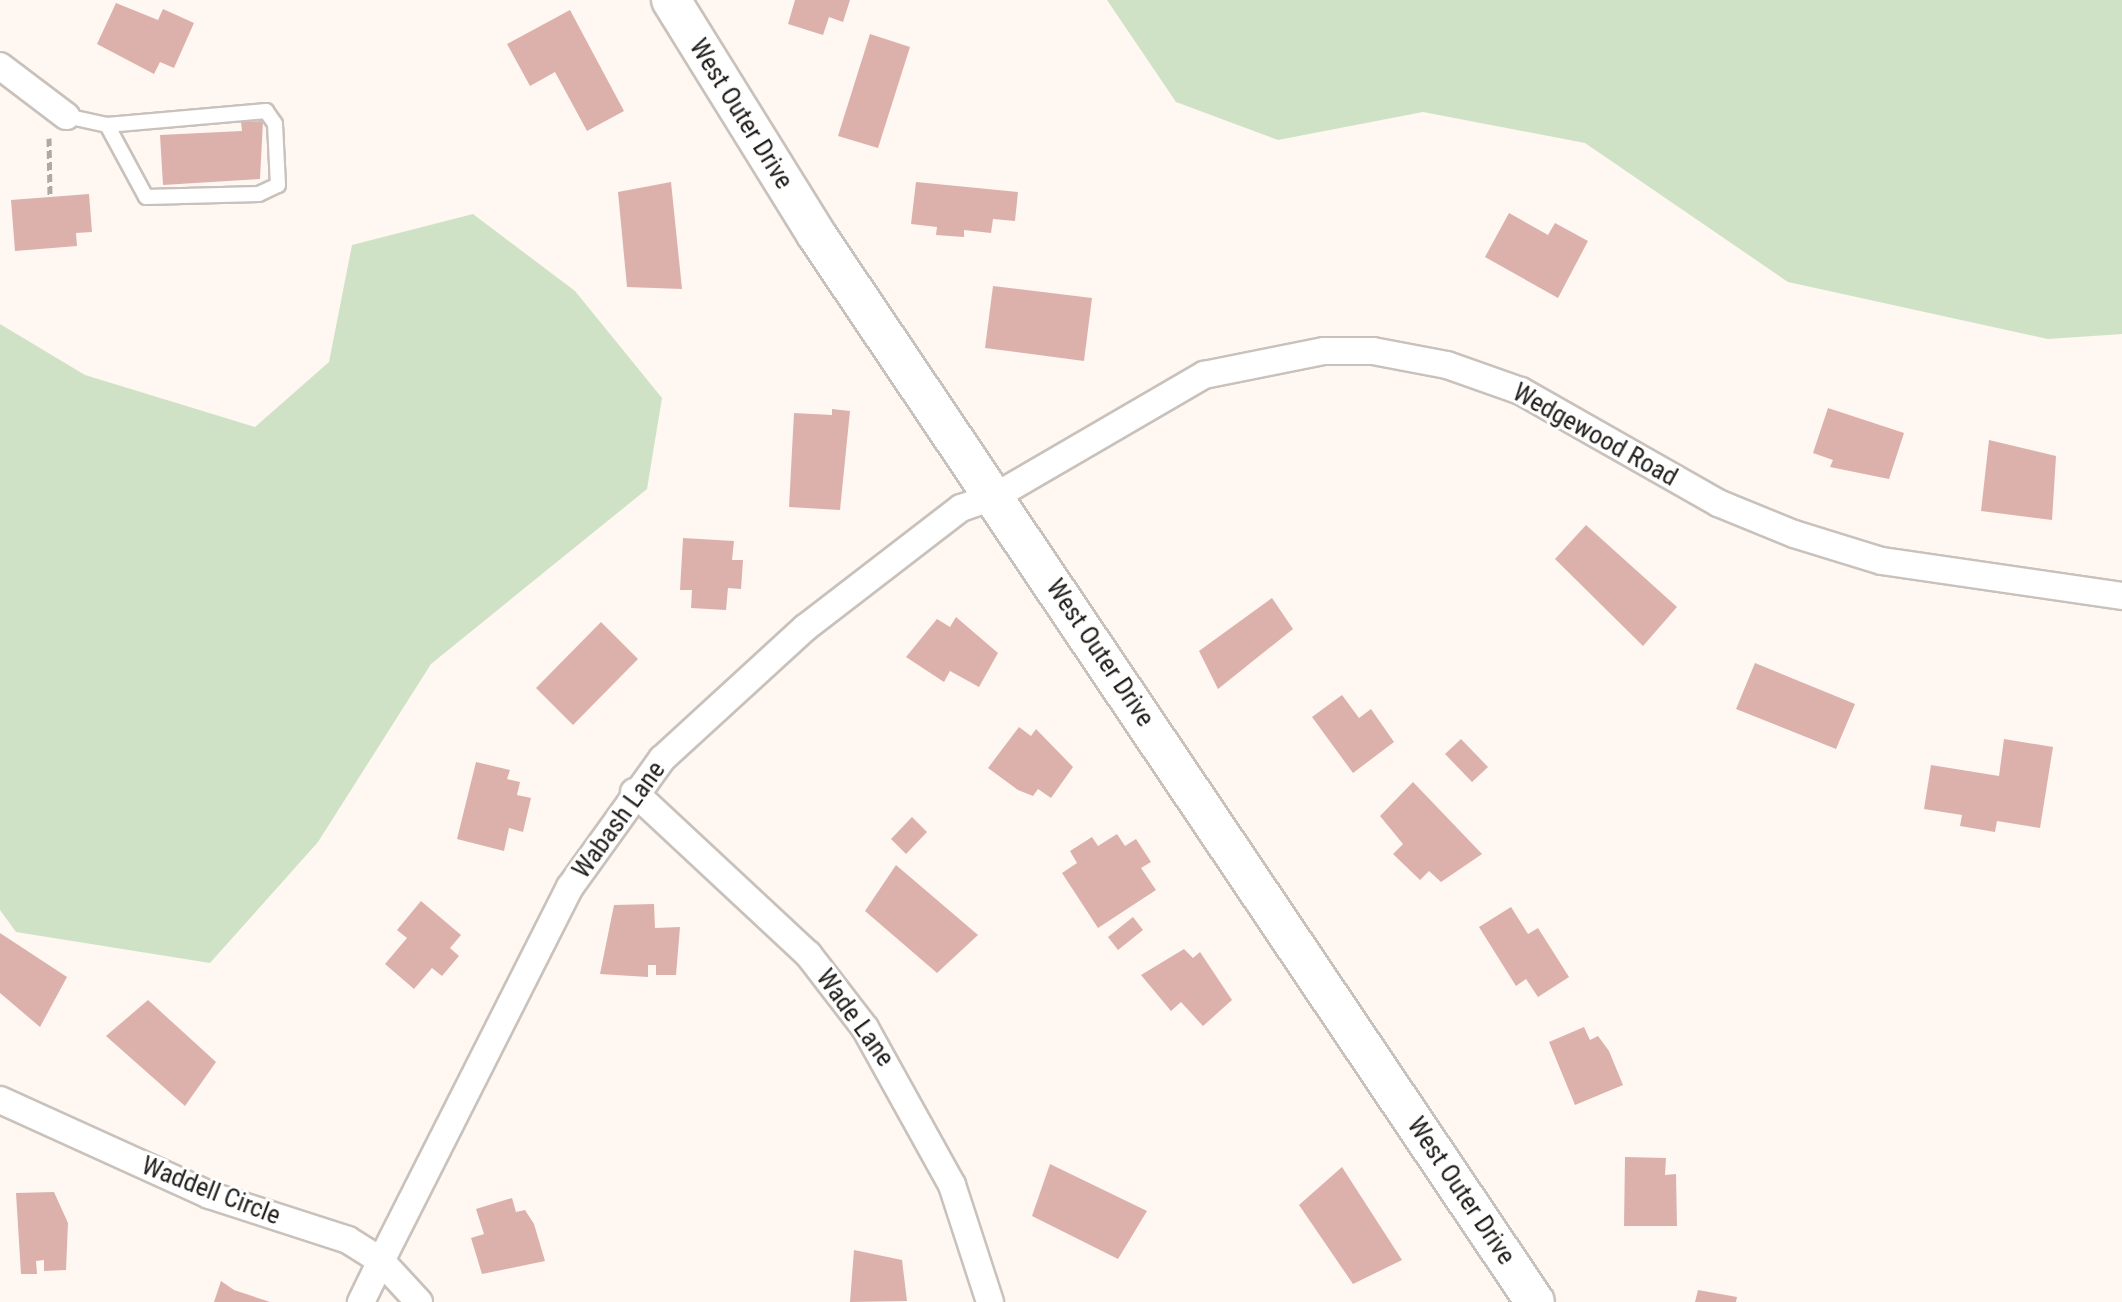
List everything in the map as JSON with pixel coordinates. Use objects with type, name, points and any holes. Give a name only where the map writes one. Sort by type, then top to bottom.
[{"type":"street","name":"West Outer Drive","points":[[671,0],[816,234],[996,496],[1535,1302]]},
{"type":"street","points":[[0,66],[57,125]]},
{"type":"street","name":"Wedgewood Road","points":[[996,496],[1204,375],[1324,351],[1373,351],[1447,365],[1521,391],[1718,503],[1794,534],[1882,561],[2122,596]]},
{"type":"street","name":"Wabash Lane","points":[[381,1261],[570,887],[634,792],[805,628],[961,508],[996,496]]},
{"type":"street","name":"Wade Lane","points":[[634,792],[808,954],[865,1028],[952,1185],[990,1302]]},
{"type":"street","name":"Waddell Circle","points":[[0,1100],[209,1195],[348,1240],[381,1261],[419,1302]]},
{"type":"street","points":[[361,1302],[381,1261]]},
{"type":"lane","points":[[57,125],[107,125],[266,111],[275,124],[278,185],[259,194],[146,197],[107,125]]},
{"type":"path","points":[[50,197],[57,125]]},
{"type":"green space","points":[[1107,0],[2122,0],[2122,334],[2048,339],[1788,282],[1585,143],[1423,112],[1278,140],[1176,102]]},
{"type":"green space","points":[[473,214],[575,291],[662,398],[647,489],[431,664],[318,842],[210,963],[16,932],[0,910],[0,324],[85,375],[255,427],[329,362],[352,245]]},
{"type":"building","points":[[795,0],[850,0],[843,22],[829,17],[823,35],[788,24]]},
{"type":"building","points":[[116,3],[158,20],[163,9],[194,23],[174,68],[160,62],[154,74],[97,44]]},
{"type":"building","points":[[570,10],[624,111],[587,131],[555,72],[530,86],[507,44]]},
{"type":"building","points":[[870,34],[910,47],[878,148],[838,136]]},
{"type":"building","points":[[263,121],[260,179],[163,185],[160,135],[242,131],[241,122]]},
{"type":"building","points":[[671,182],[682,289],[627,287],[618,192]]},
{"type":"building","points":[[916,182],[1018,192],[1015,221],[993,219],[991,233],[964,230],[964,237],[936,235],[937,227],[911,224]]},
{"type":"building","points":[[89,194],[92,232],[76,233],[77,246],[15,251],[11,200]]},
{"type":"building","points":[[1509,213],[1548,235],[1555,223],[1588,241],[1558,298],[1485,257]]},
{"type":"building","points":[[993,286],[1092,298],[1084,361],[985,348]]},
{"type":"building","points":[[1828,408],[1904,433],[1889,479],[1830,467],[1833,460],[1813,453]]},
{"type":"building","points":[[832,409],[850,411],[840,510],[789,507],[794,413],[832,415]]},
{"type":"building","points":[[1989,440],[2056,456],[2052,520],[1981,511]]},
{"type":"building","points":[[1586,525],[1677,607],[1643,646],[1555,559]]},
{"type":"building","points":[[683,538],[734,541],[732,560],[743,560],[741,589],[728,588],[726,610],[691,608],[692,590],[680,590]]},
{"type":"building","points":[[1272,598],[1293,629],[1218,689],[1199,651]]},
{"type":"building","points":[[956,617],[998,653],[979,687],[950,671],[944,682],[906,657],[937,619],[950,627]]},
{"type":"building","points":[[601,622],[638,659],[573,725],[536,688]]},
{"type":"building","points":[[1755,663],[1855,704],[1836,749],[1736,709]]},
{"type":"building","points":[[1342,695],[1359,718],[1371,709],[1394,742],[1353,773],[1312,717]]},
{"type":"building","points":[[1019,727],[1031,736],[1036,729],[1073,767],[1051,798],[1038,789],[1033,796],[1018,790],[988,768]]},
{"type":"building","points":[[1461,739],[1488,767],[1472,782],[1445,754]]},
{"type":"building","points":[[2004,739],[2053,747],[2040,828],[1997,821],[1995,832],[1960,826],[1962,815],[1924,809],[1931,765],[1999,776]]},
{"type":"building","points":[[476,762],[510,770],[507,779],[520,782],[517,795],[531,798],[523,832],[509,828],[504,851],[457,839]]},
{"type":"building","points":[[1413,782],[1482,854],[1441,882],[1429,871],[1420,880],[1393,854],[1403,844],[1380,816]]},
{"type":"building","points":[[912,817],[927,832],[906,854],[891,839]]},
{"type":"building","points":[[1117,834],[1125,846],[1136,839],[1151,862],[1141,868],[1156,890],[1098,928],[1062,873],[1077,863],[1070,851],[1092,837],[1098,846]]},
{"type":"building","points":[[896,865],[978,935],[937,973],[865,911]]},
{"type":"building","points":[[421,901],[461,935],[450,948],[459,956],[442,976],[432,968],[414,989],[385,964],[407,938],[397,930]]},
{"type":"building","points":[[654,904],[655,928],[680,927],[676,975],[656,975],[656,965],[648,965],[648,977],[600,974],[614,905]]},
{"type":"building","points":[[1511,907],[1528,934],[1538,928],[1569,977],[1538,997],[1526,979],[1516,986],[1479,927]]},
{"type":"building","points":[[1133,917],[1143,930],[1118,950],[1108,937]]},
{"type":"building","points":[[0,933],[67,977],[40,1027],[0,993]]},
{"type":"building","points":[[1184,949],[1193,958],[1200,952],[1232,1000],[1203,1026],[1181,1002],[1171,1011],[1141,975]]},
{"type":"building","points":[[148,1000],[216,1062],[185,1106],[106,1036]]},
{"type":"building","points":[[1584,1027],[1590,1040],[1598,1036],[1609,1051],[1623,1085],[1575,1105],[1549,1042]]},
{"type":"building","points":[[1625,1157],[1666,1158],[1665,1175],[1676,1174],[1677,1226],[1624,1226]]},
{"type":"building","points":[[1050,1164],[1147,1211],[1118,1259],[1032,1216]]},
{"type":"building","points":[[1342,1167],[1402,1260],[1353,1284],[1299,1205]]},
{"type":"building","points":[[54,1192],[68,1223],[66,1270],[44,1271],[44,1260],[36,1261],[37,1274],[21,1274],[16,1193]]},
{"type":"building","points":[[512,1198],[516,1212],[525,1210],[534,1224],[545,1261],[482,1274],[471,1238],[484,1234],[476,1209]]},
{"type":"building","points":[[854,1250],[902,1260],[907,1301],[850,1302]]},
{"type":"building","points":[[221,1281],[234,1290],[270,1302],[214,1302]]},
{"type":"building","points":[[1698,1290],[1737,1297],[1736,1302],[1695,1302]]}]
